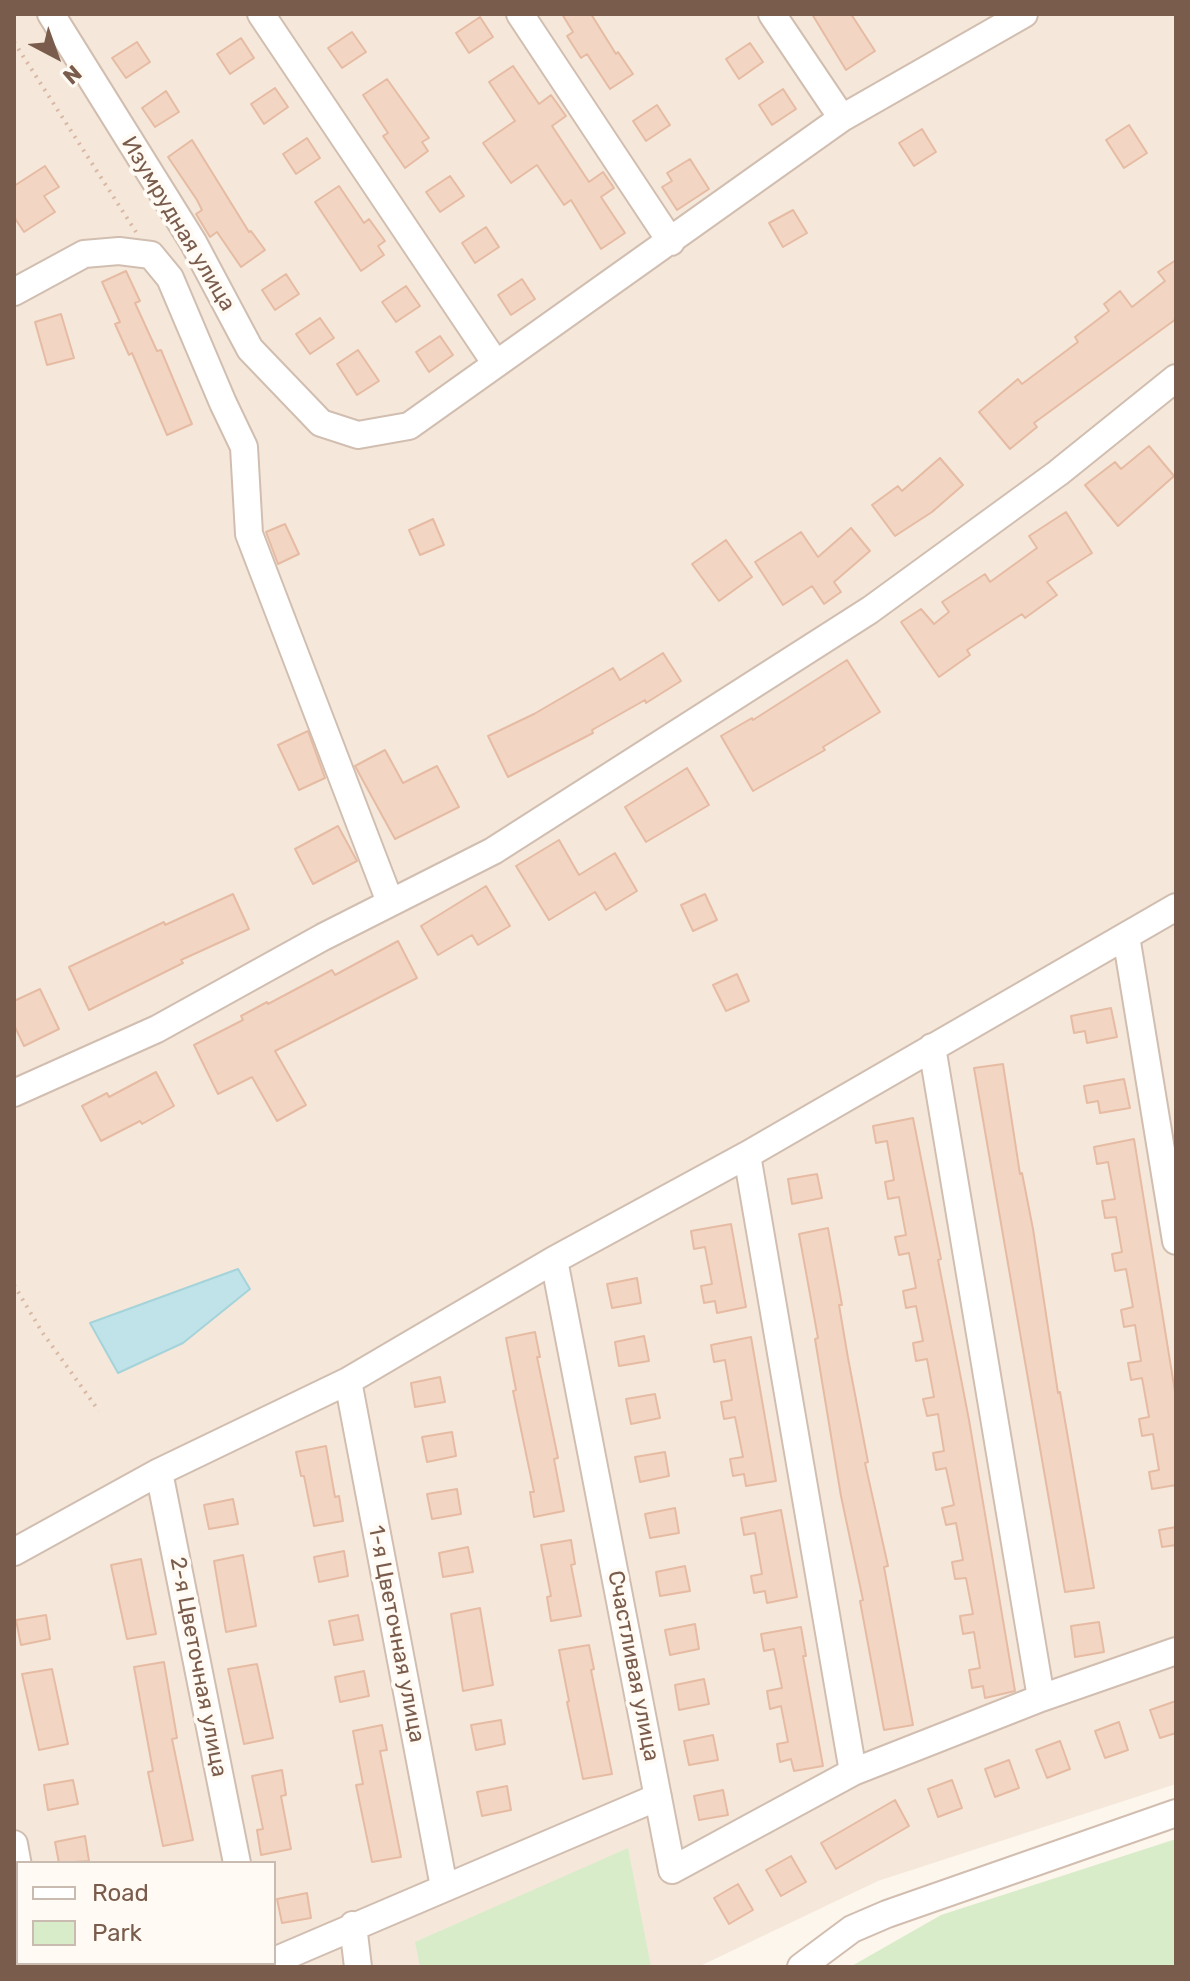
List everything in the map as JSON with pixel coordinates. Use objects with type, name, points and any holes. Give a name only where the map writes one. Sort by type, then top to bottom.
[{"type":"street","name":"Изумрудная улица","points":[[51,14],[193,242],[250,349],[321,423],[358,435],[409,426],[496,364]]},
{"type":"street","points":[[261,14],[496,364],[842,118],[1024,14]]},
{"type":"street","points":[[520,14],[671,242]]},
{"type":"street","points":[[772,14],[842,118]]},
{"type":"street","points":[[14,292],[84,254],[119,251],[151,255],[170,278],[244,447],[249,534],[390,902]]},
{"type":"street","points":[[14,1093],[157,1029],[390,902],[493,851],[870,610],[1058,473],[1176,378]]},
{"type":"street","points":[[14,1552],[159,1472],[348,1381],[554,1260],[747,1155],[1176,907]]},
{"type":"street","points":[[1126,936],[1176,1241]]},
{"type":"street","points":[[932,1047],[1041,1698]]},
{"type":"street","points":[[747,1155],[853,1772]]},
{"type":"street","name":"Счастливая улица","points":[[554,1260],[672,1870],[853,1772],[1041,1698],[1176,1651]]},
{"type":"street","name":"1-я Цветочная улица","points":[[348,1381],[444,1887]]},
{"type":"street","name":"2-я Цветочная улица","points":[[159,1472],[237,1861]]},
{"type":"street","points":[[276,1960],[658,1797]]},
{"type":"street","points":[[801,1967],[852,1929],[887,1914],[1176,1813]]},
{"type":"street","points":[[353,1925],[358,1967]]},
{"type":"path","points":[[14,42],[151,255]]},
{"type":"path","points":[[14,1285],[42,1332],[99,1411]]},
{"type":"shaded area","points":[[14,14],[1176,14],[1176,1784],[878,1881],[698,1967],[14,1967]]},
{"type":"green space","points":[[1176,1839],[1176,1967],[850,1967],[941,1915]]},
{"type":"green space","points":[[628,1848],[651,1967],[420,1967],[415,1942]]},
{"type":"water","points":[[238,1269],[250,1289],[183,1343],[118,1373],[90,1323]]},
{"type":"building","points":[[562,14],[591,14],[616,54],[618,52],[633,74],[610,89],[587,54],[581,58],[567,36],[573,32]]},
{"type":"building","points":[[812,14],[851,14],[875,51],[846,70]]},
{"type":"building","points":[[480,17],[493,37],[469,53],[456,33]]},
{"type":"building","points":[[352,32],[366,52],[342,68],[328,48]]},
{"type":"building","points":[[241,38],[254,58],[230,74],[217,54]]},
{"type":"building","points":[[137,42],[150,62],[126,78],[112,58]]},
{"type":"building","points":[[750,43],[763,62],[739,79],[726,59]]},
{"type":"building","points":[[513,66],[539,104],[551,95],[566,116],[552,126],[589,182],[603,172],[614,188],[601,197],[625,233],[601,249],[571,200],[564,205],[537,165],[511,183],[483,143],[515,121],[489,82]]},
{"type":"building","points":[[387,79],[429,138],[422,142],[428,151],[405,168],[383,136],[388,133],[363,95]]},
{"type":"building","points":[[275,88],[288,107],[264,124],[251,104]]},
{"type":"building","points":[[783,89],[796,109],[772,125],[759,105]]},
{"type":"building","points":[[166,91],[179,112],[155,127],[142,108]]},
{"type":"building","points":[[657,105],[670,125],[646,141],[633,121]]},
{"type":"building","points":[[1129,125],[1147,153],[1124,168],[1106,140]]},
{"type":"building","points":[[922,129],[936,152],[914,166],[899,143]]},
{"type":"building","points":[[307,138],[320,158],[296,174],[283,154]]},
{"type":"building","points":[[192,140],[249,232],[265,250],[241,267],[217,232],[210,237],[196,214],[202,210],[197,200],[168,157]]},
{"type":"building","points":[[690,159],[709,189],[677,210],[662,187],[672,181],[667,173]]},
{"type":"building","points":[[45,166],[59,187],[44,196],[55,212],[24,232],[14,217],[14,186]]},
{"type":"building","points":[[450,176],[464,196],[440,212],[426,192]]},
{"type":"building","points":[[339,186],[364,223],[369,219],[385,241],[378,246],[384,255],[361,271],[315,202]]},
{"type":"building","points":[[793,210],[807,233],[783,247],[769,223]]},
{"type":"building","points":[[486,227],[499,247],[475,263],[462,243]]},
{"type":"building","points":[[1176,260],[1176,319],[1034,423],[1037,427],[1010,449],[979,412],[1018,379],[1022,384],[1078,342],[1075,337],[1109,311],[1104,304],[1120,291],[1132,307],[1165,281],[1158,272]]},
{"type":"building","points":[[126,271],[140,301],[135,303],[157,351],[161,350],[192,424],[167,435],[132,353],[129,355],[115,324],[120,322],[102,282]]},
{"type":"building","points":[[286,274],[299,294],[275,310],[262,290]]},
{"type":"building","points":[[522,279],[535,299],[511,315],[498,295]]},
{"type":"building","points":[[406,286],[420,306],[396,322],[382,302]]},
{"type":"building","points":[[61,314],[74,358],[47,365],[35,322]]},
{"type":"building","points":[[320,318],[334,338],[310,354],[296,334]]},
{"type":"building","points":[[440,336],[453,355],[429,372],[416,352]]},
{"type":"building","points":[[358,350],[379,381],[357,395],[337,364]]},
{"type":"building","points":[[1149,446],[1174,476],[1118,526],[1085,485],[1115,462],[1121,469]]},
{"type":"building","points":[[940,458],[963,485],[932,512],[895,536],[872,505],[898,486],[902,491]]},
{"type":"building","points":[[1066,512],[1092,553],[1047,582],[1057,595],[1025,618],[1022,614],[967,650],[970,655],[939,677],[901,622],[921,609],[934,624],[949,612],[942,602],[985,574],[990,582],[1037,548],[1029,536]]},
{"type":"building","points":[[433,519],[444,545],[420,555],[409,530]]},
{"type":"building","points":[[285,524],[299,554],[278,564],[266,532]]},
{"type":"building","points":[[851,528],[870,551],[834,582],[841,592],[824,604],[812,586],[783,605],[755,562],[801,532],[818,557]]},
{"type":"building","points":[[726,540],[752,577],[719,601],[692,564]]},
{"type":"building","points":[[663,653],[681,681],[592,730],[593,733],[508,777],[488,736],[534,714],[613,668],[620,680]]},
{"type":"building","points":[[847,660],[880,712],[823,747],[825,750],[753,791],[721,736],[753,720]]},
{"type":"building","points":[[308,731],[325,778],[299,790],[278,745]]},
{"type":"building","points":[[385,750],[403,783],[437,766],[459,807],[395,839],[355,766]]},
{"type":"building","points":[[687,768],[709,805],[646,842],[625,807]]},
{"type":"building","points":[[338,826],[357,861],[313,884],[295,849]]},
{"type":"building","points":[[559,840],[579,875],[615,853],[637,891],[606,910],[595,892],[549,920],[516,866]]},
{"type":"building","points":[[486,886],[510,926],[478,945],[472,935],[438,955],[421,926]]},
{"type":"building","points":[[233,894],[249,929],[181,960],[183,963],[89,1010],[69,967],[164,922],[165,925]]},
{"type":"building","points":[[705,894],[717,920],[693,931],[681,905]]},
{"type":"building","points":[[398,941],[417,978],[275,1051],[306,1105],[277,1121],[252,1077],[218,1094],[194,1045],[243,1020],[241,1016],[267,1002],[332,970],[335,975]]},
{"type":"building","points":[[737,974],[749,1001],[726,1011],[713,985]]},
{"type":"building","points":[[40,989],[59,1029],[24,1046],[14,1025],[14,1001]]},
{"type":"building","points":[[1111,1008],[1117,1037],[1087,1043],[1085,1031],[1074,1033],[1071,1016]]},
{"type":"building","points":[[1003,1064],[1094,1588],[1065,1592],[974,1068]]},
{"type":"building","points":[[156,1072],[174,1106],[101,1141],[82,1106],[107,1093],[109,1097]]},
{"type":"building","points":[[1124,1079],[1130,1108],[1100,1113],[1098,1101],[1087,1103],[1084,1086]]},
{"type":"building","points":[[913,1118],[941,1259],[938,1260],[1015,1691],[985,1698],[983,1686],[972,1688],[969,1670],[980,1668],[974,1632],[963,1634],[960,1616],[973,1614],[966,1578],[955,1579],[952,1562],[963,1560],[956,1523],[946,1525],[942,1508],[954,1505],[946,1468],[936,1470],[933,1453],[944,1451],[938,1414],[927,1416],[923,1399],[934,1397],[927,1359],[916,1361],[913,1343],[923,1341],[916,1306],[906,1308],[903,1291],[916,1288],[909,1253],[899,1255],[895,1237],[906,1235],[899,1197],[888,1199],[885,1182],[894,1180],[887,1141],[876,1143],[873,1126]]},
{"type":"building","points":[[1134,1139],[1176,1398],[1176,1485],[1152,1489],[1149,1472],[1159,1470],[1153,1434],[1142,1436],[1139,1419],[1149,1417],[1142,1378],[1131,1380],[1128,1363],[1141,1361],[1135,1325],[1124,1327],[1121,1310],[1133,1307],[1126,1269],[1115,1271],[1112,1254],[1122,1252],[1116,1217],[1105,1218],[1102,1201],[1115,1199],[1108,1162],[1097,1164],[1094,1147]]},
{"type":"building","points":[[817,1174],[822,1198],[792,1204],[788,1179]]},
{"type":"building","points":[[731,1224],[746,1307],[717,1313],[715,1301],[704,1303],[701,1286],[712,1284],[705,1247],[694,1249],[691,1231]]},
{"type":"building","points":[[828,1228],[868,1462],[865,1463],[888,1566],[884,1567],[913,1725],[884,1730],[860,1601],[863,1600],[841,1496],[799,1234]]},
{"type":"building","points":[[637,1278],[641,1303],[612,1308],[607,1284]]},
{"type":"building","points":[[535,1332],[540,1357],[537,1357],[558,1458],[554,1459],[564,1511],[534,1517],[530,1492],[534,1492],[513,1391],[516,1390],[506,1338]]},
{"type":"building","points":[[644,1336],[649,1361],[619,1366],[615,1342]]},
{"type":"building","points":[[751,1337],[776,1481],[746,1486],[744,1474],[733,1476],[730,1459],[743,1457],[735,1417],[724,1419],[721,1402],[732,1400],[725,1360],[714,1362],[711,1345]]},
{"type":"building","points":[[440,1377],[445,1402],[415,1407],[411,1383]]},
{"type":"building","points":[[655,1394],[660,1418],[631,1424],[626,1399]]},
{"type":"building","points":[[452,1432],[456,1456],[427,1462],[422,1437]]},
{"type":"building","points":[[326,1446],[335,1497],[339,1496],[343,1521],[314,1526],[296,1452]]},
{"type":"building","points":[[665,1452],[669,1476],[640,1482],[635,1457]]},
{"type":"building","points":[[457,1489],[461,1514],[432,1519],[427,1494]]},
{"type":"building","points":[[233,1499],[238,1524],[209,1529],[204,1505]]},
{"type":"building","points":[[675,1508],[679,1533],[650,1538],[645,1514]]},
{"type":"building","points":[[781,1510],[797,1597],[767,1603],[765,1591],[754,1593],[751,1576],[762,1574],[755,1533],[744,1535],[741,1518]]},
{"type":"building","points":[[1176,1527],[1176,1545],[1162,1547],[1159,1530]]},
{"type":"building","points":[[571,1540],[575,1564],[571,1565],[581,1616],[551,1621],[547,1597],[551,1596],[541,1545]]},
{"type":"building","points":[[468,1547],[473,1572],[443,1577],[439,1553]]},
{"type":"building","points":[[344,1551],[348,1576],[319,1582],[314,1557]]},
{"type":"building","points":[[243,1555],[256,1626],[226,1632],[214,1561]]},
{"type":"building","points":[[141,1559],[156,1634],[127,1639],[111,1565]]},
{"type":"building","points":[[685,1566],[690,1591],[660,1596],[656,1572]]},
{"type":"building","points":[[480,1608],[493,1685],[463,1691],[451,1614]]},
{"type":"building","points":[[46,1615],[50,1639],[21,1645],[16,1620]]},
{"type":"building","points":[[358,1615],[363,1640],[334,1645],[329,1621]]},
{"type":"building","points":[[1099,1622],[1104,1652],[1075,1657],[1071,1626]]},
{"type":"building","points":[[695,1624],[699,1649],[670,1655],[665,1630]]},
{"type":"building","points":[[801,1627],[806,1656],[803,1656],[823,1766],[794,1771],[791,1759],[780,1762],[777,1744],[788,1742],[781,1706],[770,1709],[767,1691],[782,1688],[774,1649],[764,1651],[761,1634]]},
{"type":"building","points":[[589,1645],[594,1669],[591,1670],[612,1774],[583,1779],[559,1650]]},
{"type":"building","points":[[164,1662],[177,1738],[172,1739],[193,1840],[163,1846],[148,1772],[153,1771],[134,1667]]},
{"type":"building","points":[[257,1664],[273,1738],[244,1744],[228,1669]]},
{"type":"building","points":[[52,1669],[68,1744],[39,1750],[22,1674]]},
{"type":"building","points":[[364,1671],[369,1696],[340,1702],[335,1677]]},
{"type":"building","points":[[704,1679],[709,1704],[679,1710],[675,1685]]},
{"type":"building","points":[[1176,1701],[1176,1733],[1160,1738],[1150,1710]]},
{"type":"building","points":[[501,1720],[505,1744],[476,1750],[471,1725]]},
{"type":"building","points":[[1119,1722],[1128,1750],[1105,1758],[1095,1731]]},
{"type":"building","points":[[382,1725],[387,1750],[380,1751],[401,1857],[372,1862],[356,1785],[363,1784],[353,1731]]},
{"type":"building","points":[[713,1735],[718,1760],[689,1765],[684,1741]]},
{"type":"building","points":[[1060,1741],[1070,1769],[1047,1778],[1036,1750]]},
{"type":"building","points":[[1009,1760],[1019,1788],[995,1797],[985,1769]]},
{"type":"building","points":[[282,1770],[286,1795],[281,1796],[291,1849],[261,1855],[257,1830],[263,1829],[252,1776]]},
{"type":"building","points":[[73,1780],[78,1804],[48,1810],[44,1785]]},
{"type":"building","points":[[952,1780],[962,1808],[938,1817],[928,1789]]},
{"type":"building","points":[[507,1786],[511,1810],[482,1816],[477,1792]]},
{"type":"building","points":[[723,1790],[728,1815],[699,1820],[694,1796]]},
{"type":"building","points":[[895,1800],[909,1826],[836,1869],[821,1843]]},
{"type":"building","points":[[85,1836],[89,1861],[59,1861],[55,1842]]},
{"type":"building","points":[[791,1856],[806,1882],[781,1896],[766,1870]]},
{"type":"building","points":[[738,1884],[753,1910],[729,1924],[714,1898]]},
{"type":"building","points":[[307,1893],[311,1918],[282,1923],[277,1899]]}]
